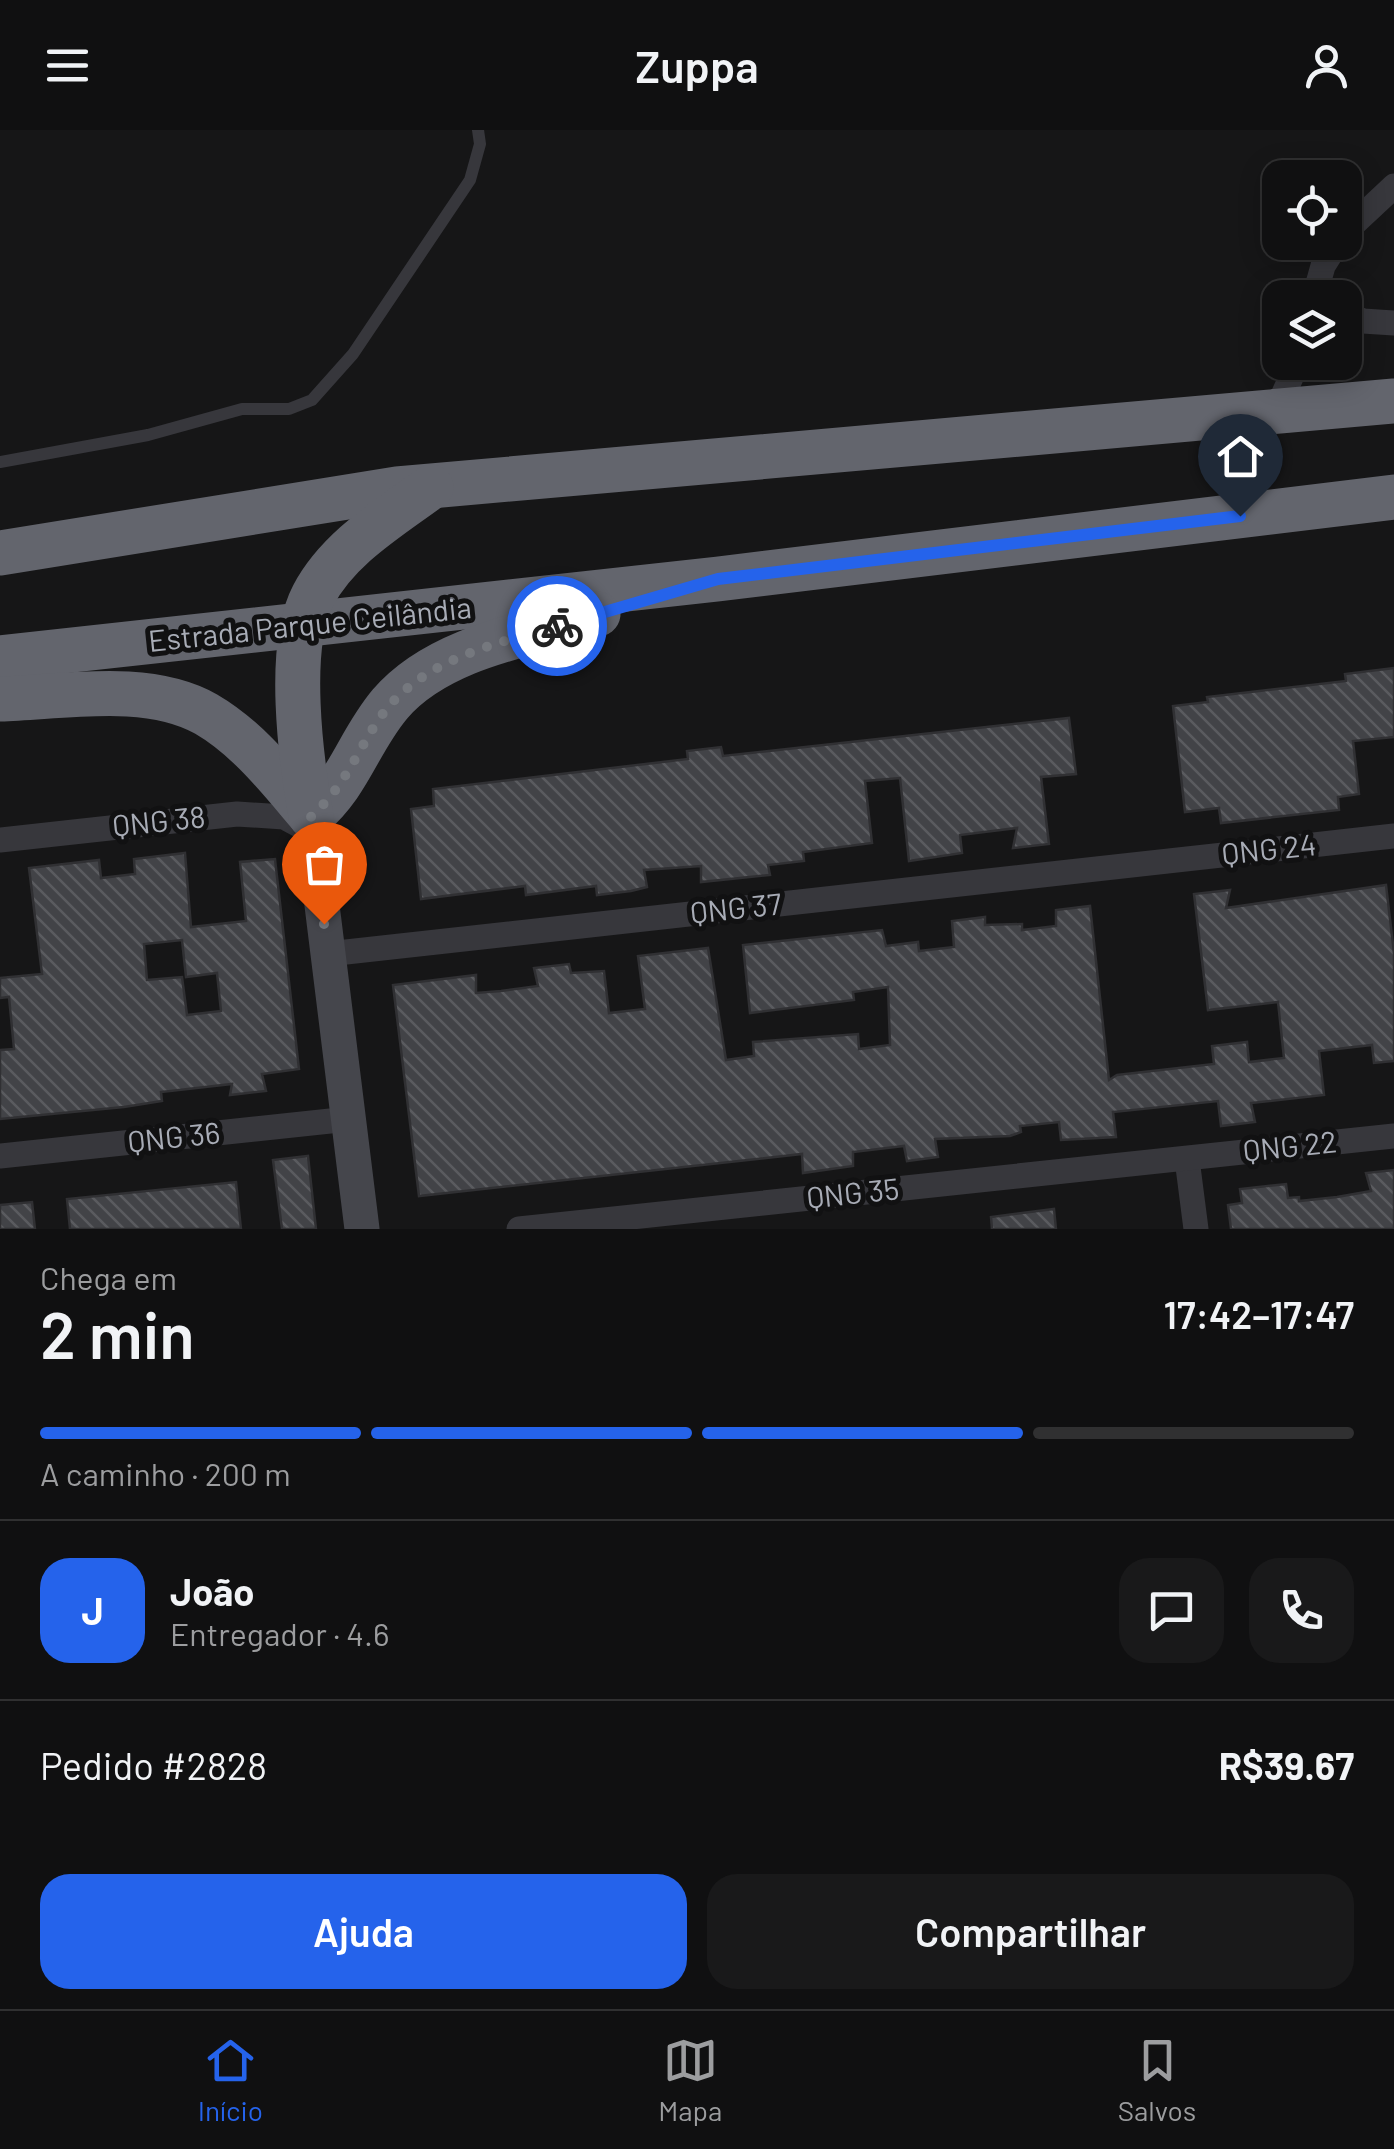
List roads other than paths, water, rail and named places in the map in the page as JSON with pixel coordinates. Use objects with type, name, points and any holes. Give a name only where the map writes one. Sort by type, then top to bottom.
[{"type":"highway","points":[[4,549],[432,486],[1394,401]]},
{"type":"highway","points":[[312,825],[302,736],[303,626],[314,593],[333,566],[432,486]]},
{"type":"highway","name":"Estrada Parque Ceilândia","points":[[0,658],[718,579],[1394,497]]},
{"type":"highway","points":[[312,825],[344,784],[391,703],[415,681],[449,661],[718,579]]},
{"type":"highway","points":[[0,699],[130,696],[168,701],[204,712],[262,760],[312,825]]},
{"type":"main road","points":[[312,825],[362,1229]]},
{"type":"street","points":[[1362,216],[1394,186]]},
{"type":"street","points":[[1362,321],[1394,323]]},
{"type":"street","points":[[1276,411],[1290,380]]},
{"type":"street","name":"QNG 38","points":[[0,840],[238,814],[284,817],[312,825]]},
{"type":"street","name":"QNG 24","points":[[1143,864],[1394,836]]},
{"type":"street","name":"QNG 37","points":[[328,954],[1143,864]]},
{"type":"street","name":"QNG 36","points":[[0,1156],[349,1119]]},
{"type":"street","name":"QNG 22","points":[[1187,1158],[1394,1136]]},
{"type":"street","points":[[1187,1158],[1196,1229]]},
{"type":"street","name":"QNG 35","points":[[520,1229],[1187,1158]]},
{"type":"lane","points":[[0,462],[130,439],[242,409],[288,409],[312,400],[353,354],[470,180],[476,169],[478,130]]}]
